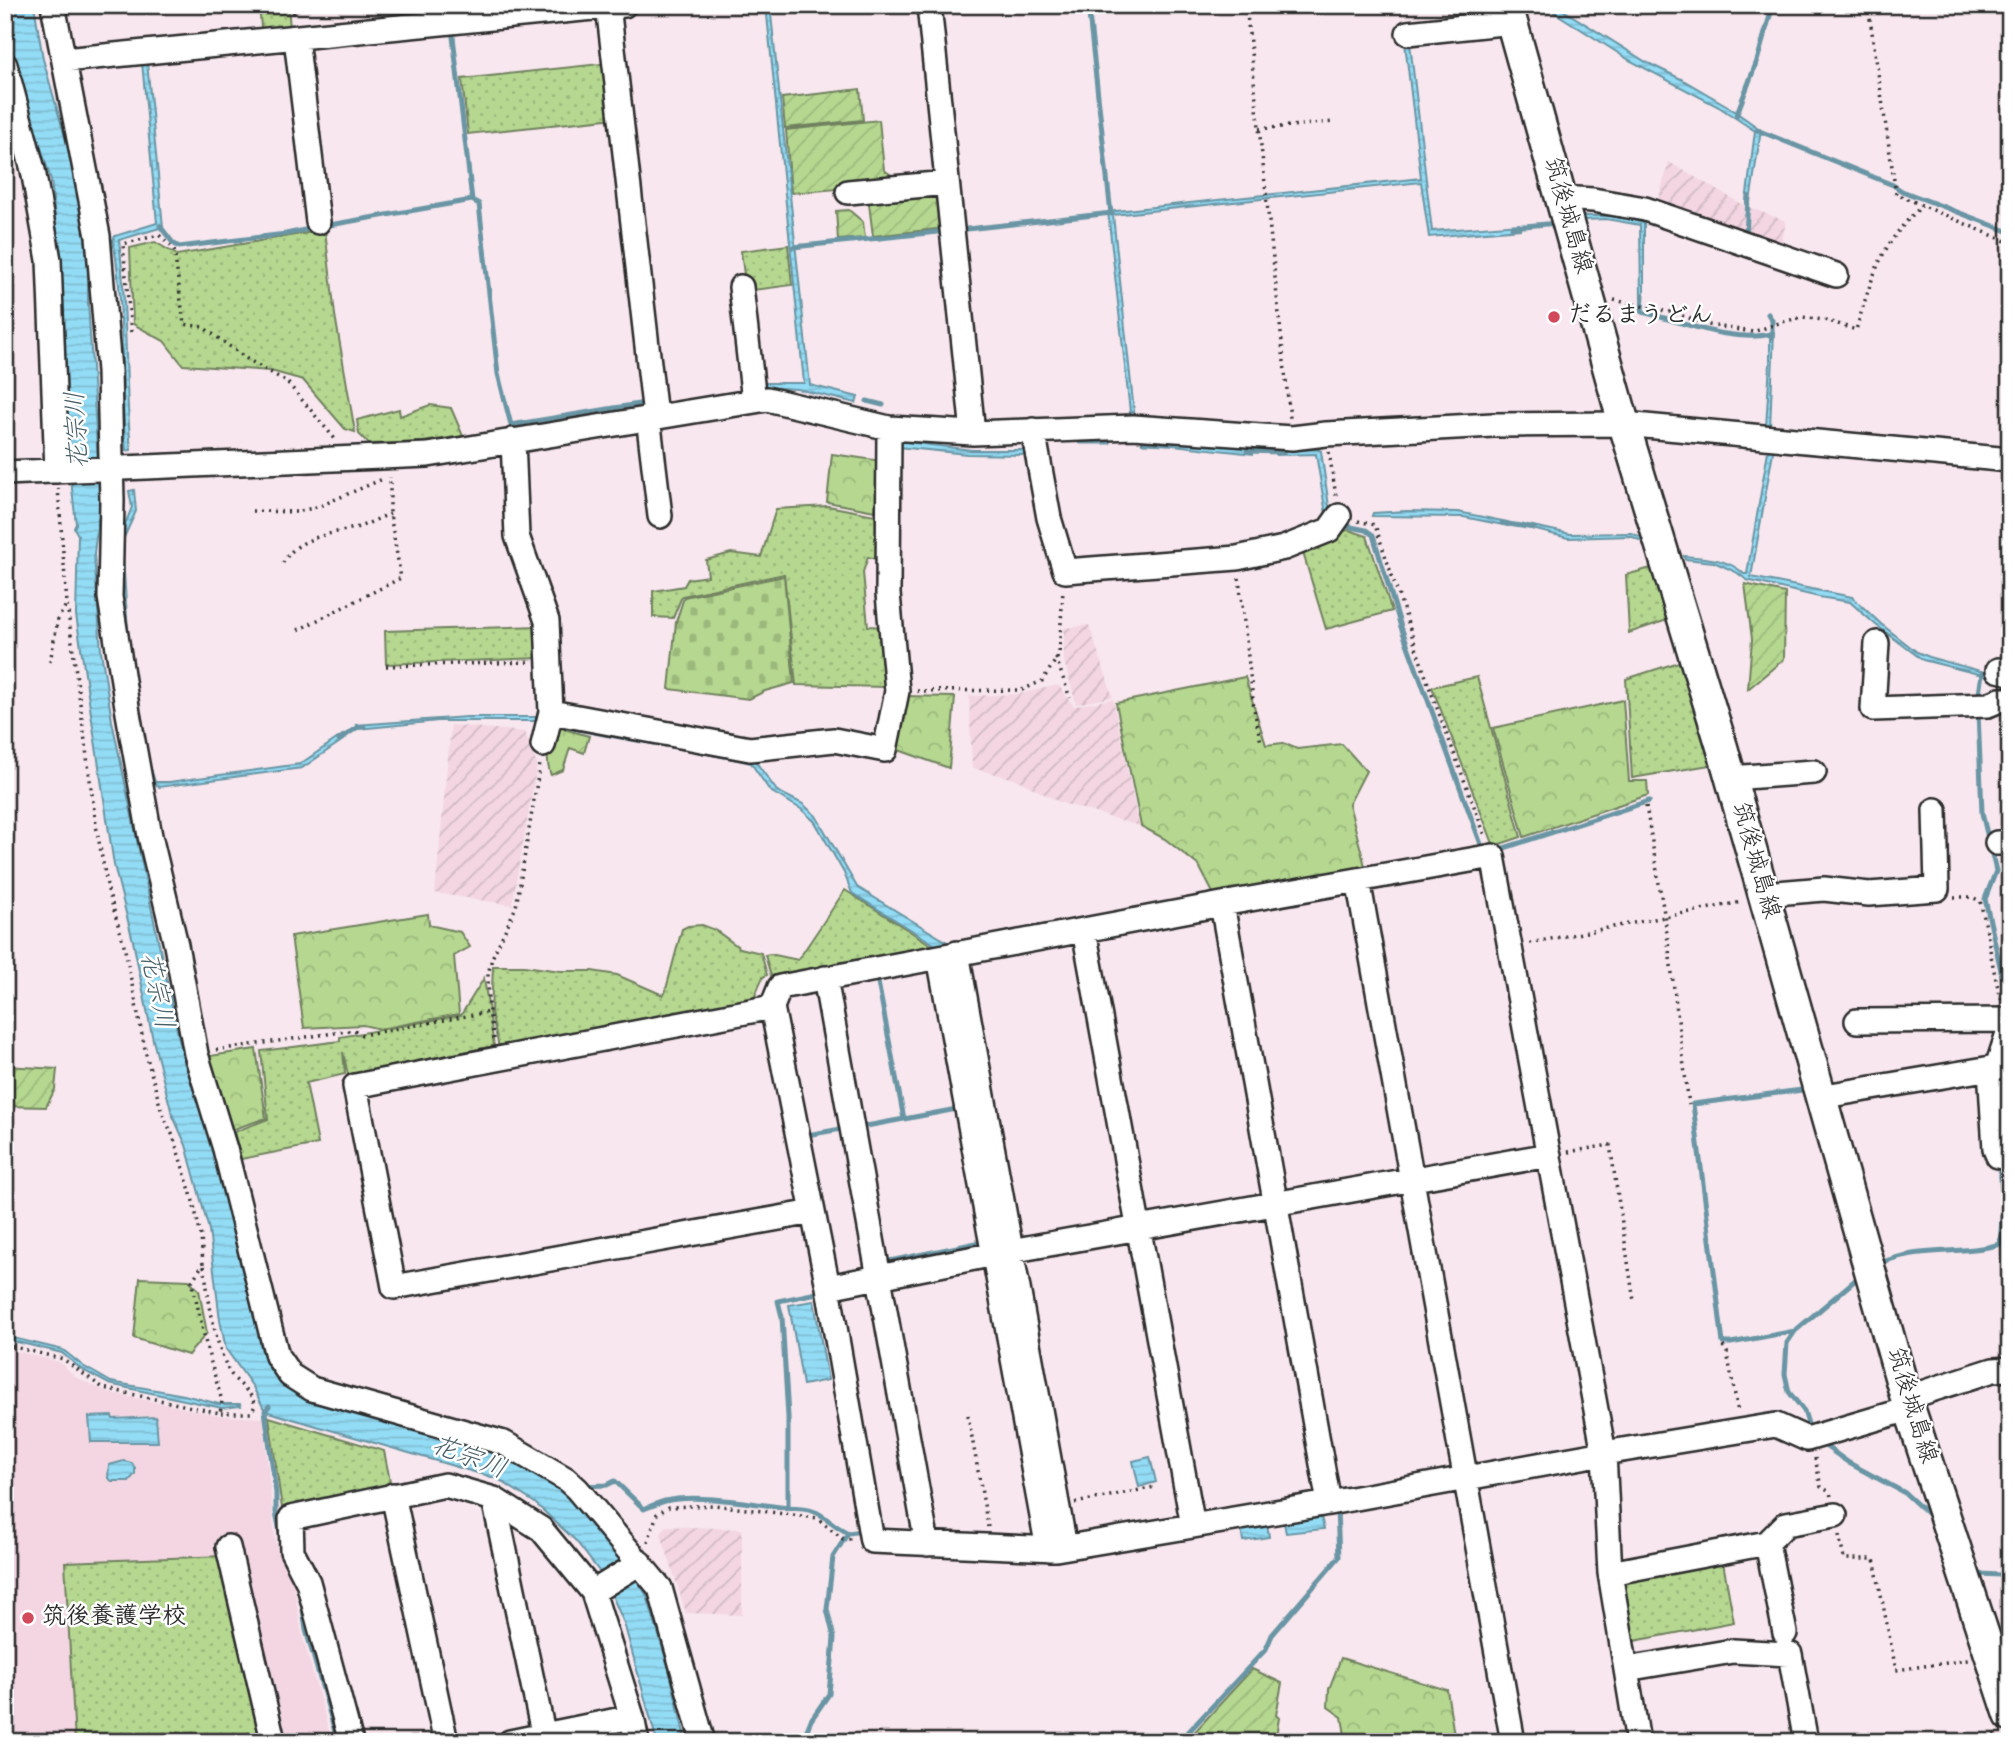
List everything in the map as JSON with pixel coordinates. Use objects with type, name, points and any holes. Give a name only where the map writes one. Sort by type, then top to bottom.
[{"type":"main road","name":"筑後城島線","points":[[1509,14],[1624,424],[1730,778],[1908,1403],[2010,1715]]},
{"type":"street","points":[[53,5],[98,236],[109,371],[110,597],[150,836],[176,945],[196,1054],[225,1149],[277,1356],[290,1375],[312,1390],[504,1443],[578,1489],[638,1565],[660,1588],[703,1742]]},
{"type":"street","points":[[929,5],[972,433]]},
{"type":"street","points":[[64,60],[613,6],[660,516]]},
{"type":"street","points":[[1408,33],[1509,14]]},
{"type":"street","points":[[296,37],[318,222]]},
{"type":"street","points":[[5,65],[33,170],[49,260],[60,470]]},
{"type":"street","points":[[848,192],[947,183]]},
{"type":"street","points":[[1560,198],[1593,200],[1645,209],[1836,275]]},
{"type":"street","points":[[741,287],[754,401]]},
{"type":"street","points":[[5,474],[60,470],[389,466],[428,455],[651,416],[767,399],[889,428],[972,433],[1132,427],[1292,438],[1493,425],[1624,424],[2010,460]]},
{"type":"street","points":[[551,712],[750,749],[834,740],[885,750],[897,691],[888,594],[889,428]]},
{"type":"street","points":[[1033,430],[1049,517],[1065,570],[1237,558],[1284,548],[1329,530],[1339,516]]},
{"type":"street","points":[[513,440],[516,536],[547,621],[551,712],[543,745]]},
{"type":"street","points":[[1877,643],[1873,709],[1988,705],[2000,700],[2010,700]]},
{"type":"street","points":[[1730,778],[1814,772]]},
{"type":"street","points":[[1763,896],[1824,889],[1869,894],[1937,889],[1935,810]]},
{"type":"street","points":[[1638,1742],[1610,1573],[1604,1453],[1493,856],[780,986],[772,1007],[828,1287],[872,1541],[1056,1548],[1329,1503],[1604,1453],[1776,1425],[1807,1439],[1993,1370],[2010,1369]]},
{"type":"street","points":[[1358,880],[1513,1742]]},
{"type":"street","points":[[1222,904],[1329,1503]]},
{"type":"street","points":[[1084,930],[1193,1526]]},
{"type":"street","points":[[948,955],[1056,1548]]},
{"type":"street","points":[[825,978],[927,1544]]},
{"type":"street","points":[[772,1007],[355,1086],[394,1287],[813,1212]]},
{"type":"street","points":[[1819,1097],[1997,1067],[2008,1018],[1857,1021]]},
{"type":"street","points":[[1990,1068],[1995,1149],[1998,1156],[2010,1158]]},
{"type":"street","points":[[828,1287],[1002,1252],[1549,1155]]},
{"type":"street","points":[[1002,1252],[1058,1506],[1056,1548]]},
{"type":"street","points":[[351,1742],[308,1582],[292,1551],[291,1518],[445,1485],[494,1499],[541,1529],[599,1589],[637,1742]]},
{"type":"street","points":[[393,1495],[446,1742]]},
{"type":"street","points":[[494,1499],[544,1738]]},
{"type":"street","points":[[1610,1573],[1767,1543],[1786,1524],[1835,1515]]},
{"type":"street","points":[[1767,1543],[1785,1633]]},
{"type":"street","points":[[228,1547],[272,1736],[268,1742]]},
{"type":"street","points":[[599,1589],[638,1565]]},
{"type":"street","points":[[1626,1669],[1733,1651],[1790,1654],[1806,1742]]},
{"type":"street","points":[[510,1742],[544,1738],[632,1717]]},
{"type":"path","points":[[1246,5],[1292,438]]},
{"type":"path","points":[[1868,5],[1896,194],[2010,243]]},
{"type":"path","points":[[1259,129],[1333,122]]},
{"type":"path","points":[[1588,294],[1674,313],[1709,325],[1753,332],[1782,321],[1803,317],[1829,321],[1856,330],[1872,274],[1888,243],[1922,206]]},
{"type":"path","points":[[131,332],[123,244],[159,235],[174,249],[184,324],[203,327],[247,359],[288,382],[341,446]]},
{"type":"path","points":[[1326,434],[1339,516],[1375,526],[1431,692],[1493,856]]},
{"type":"path","points":[[252,511],[297,512],[308,509],[389,466],[390,514],[401,578],[298,630]]},
{"type":"path","points":[[5,1346],[63,1359],[103,1388],[220,1413],[251,1413],[255,1406],[254,1397],[228,1370],[212,1319],[201,1236],[192,1197],[173,1136],[162,1113],[146,1054],[124,945],[108,890],[96,825],[67,604],[60,470]]},
{"type":"path","points":[[283,563],[289,551],[317,537],[361,526],[390,514]]},
{"type":"path","points":[[1237,558],[1254,709],[1261,743]]},
{"type":"path","points":[[897,691],[1021,691],[1042,681],[1059,655],[1065,570]]},
{"type":"path","points":[[50,663],[58,619],[67,604]]},
{"type":"path","points":[[1056,658],[1070,698]]},
{"type":"path","points":[[386,666],[549,661]]},
{"type":"path","points":[[499,1060],[489,1012],[488,974],[492,958],[516,907],[543,745]]},
{"type":"path","points":[[1646,806],[1665,919],[1689,1105]]},
{"type":"path","points":[[1937,889],[1949,897],[1972,897],[1980,901],[1986,921],[1995,981],[2008,1018]]},
{"type":"path","points":[[1510,947],[1665,919],[1763,896]]},
{"type":"path","points":[[206,1051],[354,1030],[362,1035],[489,1012]]},
{"type":"path","points":[[1549,1155],[1610,1145],[1634,1301]]},
{"type":"path","points":[[203,1264],[192,1281],[222,1401],[220,1413]]},
{"type":"path","points":[[1723,1346],[1727,1352],[1741,1431]]},
{"type":"path","points":[[968,1415],[991,1546]]},
{"type":"path","points":[[1812,1437],[1821,1487],[1830,1492],[1844,1559],[1874,1559],[1896,1670],[1991,1657]]},
{"type":"path","points":[[1058,1506],[1155,1487]]},
{"type":"path","points":[[638,1565],[657,1514],[669,1507],[714,1506],[817,1518],[843,1539],[872,1541]]},
{"type":"path","points":[[1952,1742],[2010,1732]]},
{"type":"shaded area","points":[[1669,162],[1745,206],[1786,221],[1781,246],[1658,200]]},
{"type":"shaded area","points":[[1089,625],[1113,697],[1076,704],[1064,661],[1064,628]]},
{"type":"shaded area","points":[[1058,685],[1074,706],[1113,699],[1139,826],[1059,802],[1018,780],[972,768],[969,696],[1019,694]]},
{"type":"shaded area","points":[[451,725],[525,732],[537,765],[512,905],[435,893]]},
{"type":"shaded area","points":[[5,1350],[59,1362],[77,1378],[107,1392],[222,1416],[263,1418],[275,1538],[281,1561],[293,1581],[302,1634],[332,1742],[5,1742]]},
{"type":"shaded area","points":[[666,1526],[742,1529],[742,1615],[686,1613],[661,1534]]},
{"type":"green space","points":[[259,5],[288,5],[290,28],[262,38]]},
{"type":"green space","points":[[609,63],[615,118],[468,134],[462,79]]},
{"type":"green space","points":[[860,89],[863,120],[785,128],[782,98]]},
{"type":"green space","points":[[879,120],[884,170],[896,178],[943,180],[791,193],[786,130]]},
{"type":"green space","points":[[942,189],[946,228],[873,236],[868,196]]},
{"type":"green space","points":[[849,210],[863,222],[865,238],[838,240],[836,211]]},
{"type":"green space","points":[[325,230],[335,315],[355,432],[345,429],[303,380],[271,371],[183,365],[164,341],[133,324],[130,248],[155,242],[177,255]]},
{"type":"green space","points":[[788,245],[792,285],[746,291],[741,251]]},
{"type":"green space","points":[[430,405],[451,408],[463,436],[422,442],[369,444],[359,434],[357,420],[399,409],[400,416]]},
{"type":"green space","points":[[832,454],[882,461],[875,511],[827,502]]},
{"type":"green space","points":[[828,506],[875,515],[879,560],[868,557],[863,572],[868,626],[883,627],[886,687],[796,685],[784,574],[682,596],[673,618],[653,617],[653,591],[684,586],[688,579],[708,576],[706,560],[731,553],[761,557],[776,509]]},
{"type":"green space","points":[[1349,530],[1367,536],[1392,611],[1326,629],[1301,546]]},
{"type":"green space","points":[[1658,566],[1673,618],[1629,633],[1626,575]]},
{"type":"green space","points":[[784,576],[794,683],[765,691],[749,699],[669,689],[676,622],[684,597]]},
{"type":"green space","points":[[1745,584],[1785,593],[1784,659],[1748,689],[1752,639]]},
{"type":"green space","points":[[540,626],[541,658],[386,664],[385,631]]},
{"type":"green space","points":[[1685,660],[1716,764],[1632,778],[1626,679]]},
{"type":"green space","points":[[1245,677],[1266,745],[1283,743],[1297,749],[1342,744],[1366,771],[1349,804],[1365,866],[1213,893],[1199,866],[1165,839],[1141,826],[1116,703]]},
{"type":"green space","points":[[1477,677],[1521,837],[1494,846],[1432,687]]},
{"type":"green space","points":[[902,696],[955,697],[949,768],[893,748]]},
{"type":"green space","points":[[1623,700],[1629,781],[1647,781],[1648,795],[1524,837],[1493,728]]},
{"type":"green space","points":[[553,726],[589,736],[584,753],[570,748],[563,770],[551,775],[548,757]]},
{"type":"green space","points":[[845,890],[933,946],[771,976],[765,955],[798,960]]},
{"type":"green space","points":[[428,914],[429,925],[460,932],[470,947],[454,956],[459,1014],[380,1029],[363,1025],[304,1028],[291,936]]},
{"type":"green space","points":[[702,925],[715,930],[740,948],[761,953],[767,975],[763,977],[754,998],[499,1047],[491,1012],[493,966],[524,966],[617,975],[663,995],[682,929]]},
{"type":"green space","points":[[484,978],[494,1046],[348,1075],[343,1052],[345,1074],[306,1083],[318,1144],[241,1159],[234,1132],[268,1119],[261,1051],[340,1041],[340,1037],[461,1015]]},
{"type":"green space","points":[[256,1049],[266,1118],[228,1131],[204,1057]]},
{"type":"green space","points":[[5,1066],[57,1069],[55,1089],[46,1107],[5,1106]]},
{"type":"green space","points":[[140,1278],[189,1280],[199,1290],[207,1333],[188,1355],[134,1338]]},
{"type":"green space","points":[[269,1417],[384,1451],[391,1486],[282,1508]]},
{"type":"green space","points":[[223,1556],[264,1725],[260,1742],[75,1742],[65,1562]]},
{"type":"green space","points":[[1722,1557],[1734,1622],[1634,1641],[1622,1576]]},
{"type":"green space","points":[[1341,1658],[1447,1690],[1455,1742],[1403,1742],[1345,1735],[1342,1717],[1328,1707],[1329,1689]]},
{"type":"green space","points":[[1252,1669],[1282,1683],[1276,1715],[1279,1718],[1275,1742],[1216,1742],[1189,1738]]},
{"type":"water","name":"花宗川","points":[[5,5],[34,5],[43,59],[74,169],[88,236],[88,302],[103,507],[98,520],[94,554],[101,651],[112,721],[184,1063],[219,1148],[255,1306],[261,1349],[271,1371],[298,1395],[329,1401],[500,1452],[559,1486],[628,1564],[647,1596],[670,1673],[686,1742],[657,1742],[624,1623],[605,1579],[576,1541],[535,1503],[498,1479],[265,1411],[253,1387],[226,1349],[209,1230],[186,1145],[172,1114],[114,865],[76,615],[78,535],[74,528],[76,524],[68,453],[58,245],[51,180],[15,65]]},
{"type":"water","points":[[766,5],[770,5],[810,385],[858,397],[856,403],[797,389],[764,387],[763,383],[804,383]]},
{"type":"water","points":[[1543,5],[1555,5],[1646,62],[1726,105],[1761,130],[1750,202],[1746,202],[1755,131],[1719,107],[1629,60]]},
{"type":"water","points":[[1405,43],[1410,43],[1432,231],[1519,224],[1520,229],[1429,237],[1421,182],[1113,215],[1134,412],[1130,412],[1108,212],[1421,178]]},
{"type":"water","points":[[142,62],[147,62],[163,227],[119,240],[131,450],[126,451],[120,292],[113,240],[115,236],[157,223]]},
{"type":"water","points":[[1581,216],[1618,216],[1644,223],[1644,300],[1641,299],[1640,225],[1606,219],[1584,220]]},
{"type":"water","points":[[1774,332],[1770,428],[1766,427],[1770,333]]},
{"type":"water","points":[[1164,440],[1253,448],[1253,454],[1163,444]]},
{"type":"water","points":[[898,441],[972,450],[1028,450],[1028,455],[967,454],[898,447]]},
{"type":"water","points":[[1769,445],[1774,446],[1751,577],[1852,597],[1917,652],[2010,679],[2010,682],[1923,660],[1850,602],[1747,580],[1714,562],[1685,559],[1684,556],[1716,560],[1747,574]]},
{"type":"water","points":[[1276,450],[1321,451],[1331,520],[1327,520],[1316,454],[1276,455]]},
{"type":"water","points":[[134,490],[136,511],[122,542],[126,603],[129,644],[149,762],[155,782],[300,764],[344,734],[346,738],[302,768],[159,787],[149,779],[121,599],[118,542],[132,507],[129,491]]},
{"type":"water","points":[[1458,512],[1508,522],[1508,526],[1464,517],[1372,516],[1373,513]]},
{"type":"water","points":[[1528,525],[1570,534],[1631,533],[1647,539],[1645,543],[1631,536],[1568,538],[1528,528]]},
{"type":"water","points":[[467,717],[536,717],[541,718],[541,721],[438,721],[358,729],[356,725]]},
{"type":"water","points":[[554,722],[753,758],[777,791],[803,804],[816,816],[857,887],[947,942],[952,950],[942,949],[852,893],[844,873],[815,822],[801,809],[770,791],[751,763],[552,725]]},
{"type":"water","points":[[814,1301],[828,1380],[803,1385],[789,1305]]},
{"type":"water","points":[[5,1338],[63,1350],[83,1366],[111,1382],[241,1406],[222,1408],[109,1384],[81,1369],[62,1353],[5,1341]]},
{"type":"water","points":[[112,1416],[113,1419],[156,1417],[158,1442],[91,1442],[89,1417]]},
{"type":"water","points":[[1150,1457],[1156,1482],[1139,1487],[1133,1461]]},
{"type":"water","points":[[124,1461],[132,1463],[135,1468],[135,1474],[129,1481],[112,1481],[108,1478],[109,1465]]},
{"type":"water","points":[[1320,1513],[1324,1529],[1286,1533],[1283,1518]]},
{"type":"water","points":[[1267,1524],[1269,1537],[1243,1541],[1241,1528]]},
{"type":"waterway","points":[[1088,5],[1111,214]]},
{"type":"waterway","points":[[1736,116],[1757,61],[1773,5]]},
{"type":"waterway","points":[[452,28],[472,200],[479,204],[498,374],[511,425],[645,403]]},
{"type":"waterway","points":[[1757,130],[1902,191],[2010,232]]},
{"type":"waterway","points":[[1746,239],[1748,196]]},
{"type":"waterway","points":[[324,226],[472,200]]},
{"type":"waterway","points":[[958,230],[1112,213]]},
{"type":"waterway","points":[[1512,227],[1558,223]]},
{"type":"waterway","points":[[160,226],[179,247],[314,228]]},
{"type":"waterway","points":[[793,247],[947,231]]},
{"type":"waterway","points":[[1643,295],[1642,312],[1723,334],[1772,334]]},
{"type":"waterway","points":[[1768,314],[1772,320],[1772,338]]},
{"type":"waterway","points":[[867,401],[883,405]]},
{"type":"waterway","points":[[1080,442],[1109,442]]},
{"type":"waterway","points":[[1143,442],[1168,443]]},
{"type":"waterway","points":[[1247,451],[1283,452]]},
{"type":"waterway","points":[[1502,523],[1534,528]]},
{"type":"waterway","points":[[1341,525],[1366,530],[1373,535],[1401,627],[1482,847],[1476,848]]},
{"type":"waterway","points":[[1978,701],[1982,673]]},
{"type":"waterway","points":[[1978,711],[1982,813],[1996,871],[1985,899],[2008,1002],[2007,1014]]},
{"type":"waterway","points":[[339,740],[358,727],[364,727]]},
{"type":"waterway","points":[[1502,855],[1501,849],[1649,801]]},
{"type":"waterway","points":[[936,965],[986,1241],[885,1262],[836,986],[936,965]]},
{"type":"waterway","points":[[877,977],[904,1119],[962,1108]]},
{"type":"waterway","points":[[1795,1331],[1723,1343],[1693,1104],[1810,1089]]},
{"type":"waterway","points":[[861,1127],[904,1119]]},
{"type":"waterway","points":[[807,1135],[847,1128]]},
{"type":"waterway","points":[[1877,1265],[1907,1255],[1970,1250],[2000,1244],[2003,1207],[2000,1163]]},
{"type":"waterway","points":[[1810,1430],[1804,1411],[1789,1392],[1785,1374],[1787,1343],[1795,1331],[1860,1276]]},
{"type":"waterway","points":[[582,1486],[607,1485],[615,1481],[644,1509],[665,1501],[693,1498],[788,1508],[788,1417],[782,1317],[778,1301],[822,1292]]},
{"type":"waterway","points":[[269,1406],[265,1411],[281,1537]]},
{"type":"waterway","points":[[1821,1443],[1849,1463],[1905,1493],[1931,1517]]},
{"type":"waterway","points":[[788,1508],[816,1512],[848,1533],[864,1531]]},
{"type":"waterway","points":[[1179,1742],[1266,1649],[1272,1635],[1339,1557],[1339,1509]]},
{"type":"waterway","points":[[802,1742],[811,1720],[829,1694],[834,1638],[827,1609],[833,1557],[848,1533]]},
{"type":"waterway","points":[[1976,1570],[1979,1574],[2000,1575],[2010,1583]]},
{"type":"waterway","points":[[301,1596],[306,1630],[338,1742]]},
{"type":"place","name":"だるまうどん","points":[[1554,317]]},
{"type":"place","name":"筑後養護学校","points":[[28,1618]]}]
